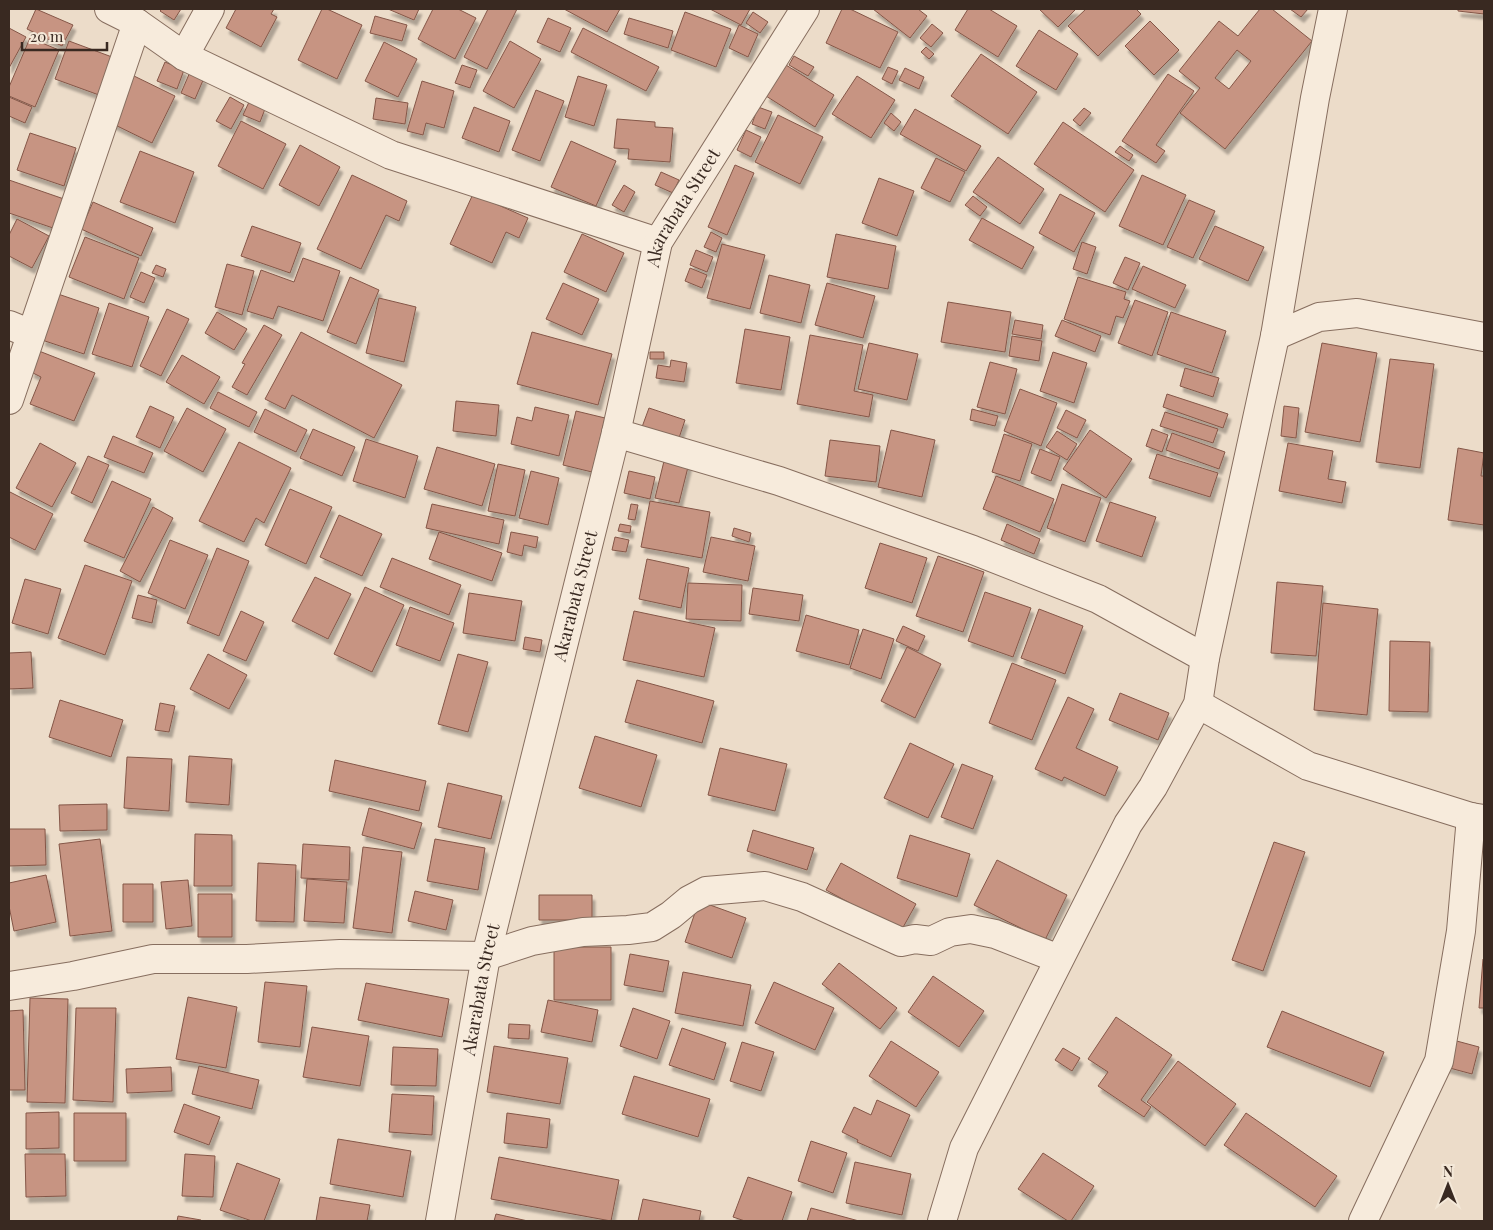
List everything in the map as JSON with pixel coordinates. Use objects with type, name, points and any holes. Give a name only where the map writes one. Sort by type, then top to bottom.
[{"type":"street","points":[[109,9],[137,23],[184,56],[392,155],[658,242]]},
{"type":"street","points":[[184,56],[210,9]]},
{"type":"street","name":"Akarabata Street","points":[[440,1221],[486,956],[616,433],[658,242],[805,9]]},
{"type":"street","points":[[942,1221],[964,1148],[1128,824],[1153,787],[1198,704],[1205,658],[1275,336],[1314,98],[1333,9]]},
{"type":"street","points":[[9,400],[20,329],[137,23]]},
{"type":"street","points":[[1275,336],[1319,316],[1358,313],[1484,337]]},
{"type":"street","points":[[616,433],[779,480],[973,550],[1098,599],[1205,658]]},
{"type":"street","points":[[1198,704],[1308,766],[1478,818],[1439,1061],[1362,1221]]},
{"type":"street","points":[[9,986],[73,976],[153,959],[247,959],[340,954],[486,956],[532,941],[583,932],[652,927],[671,915],[689,900],[706,891],[764,886],[802,897],[901,942],[914,940],[931,941],[950,932],[971,929],[995,934],[1059,959]]},
{"type":"building","points":[[36,9],[73,25],[62,46],[27,29]]},
{"type":"building","points":[[162,9],[181,9],[174,20],[160,11]]},
{"type":"building","points":[[236,9],[274,9],[271,14],[277,17],[261,47],[226,28]]},
{"type":"building","points":[[322,9],[327,9],[362,25],[337,79],[298,60]]},
{"type":"building","points":[[388,9],[419,9],[414,20]]},
{"type":"building","points":[[433,9],[458,9],[476,18],[455,59],[418,39]]},
{"type":"building","points":[[488,9],[517,9],[487,69],[464,57]]},
{"type":"building","points":[[564,9],[620,9],[607,32]]},
{"type":"building","points":[[710,9],[750,9],[741,25]]},
{"type":"building","points":[[842,9],[850,9],[898,32],[880,68],[826,43]]},
{"type":"building","points":[[873,9],[918,9],[927,16],[910,38]]},
{"type":"building","points":[[968,9],[989,9],[1017,26],[998,57],[955,30]]},
{"type":"building","points":[[1039,9],[1076,9],[1058,27]]},
{"type":"building","points":[[1086,9],[1136,9],[1141,14],[1098,56],[1068,26]]},
{"type":"building","points":[[1260,9],[1272,9],[1312,41],[1225,149],[1180,113],[1200,88],[1179,71],[1219,21],[1238,36]],"holes":[[[1237,50],[1251,61],[1229,89],[1215,78]]]},
{"type":"building","points":[[1290,9],[1308,9],[1301,17]]},
{"type":"building","points":[[1458,9],[1484,9],[1484,14],[1458,11]]},
{"type":"building","points":[[685,12],[731,29],[716,67],[671,50]]},
{"type":"building","points":[[753,12],[768,22],[760,33],[746,23]]},
{"type":"building","points":[[375,16],[407,25],[402,41],[370,33]]},
{"type":"building","points":[[548,18],[571,28],[560,52],[537,42]]},
{"type":"building","points":[[629,18],[673,31],[668,48],[624,34]]},
{"type":"building","points":[[1150,21],[1179,50],[1154,75],[1125,46]]},
{"type":"building","points":[[932,24],[943,33],[931,47],[920,38]]},
{"type":"building","points":[[739,25],[758,34],[748,57],[729,48]]},
{"type":"building","points":[[9,28],[26,37],[9,68]]},
{"type":"building","points":[[583,28],[659,67],[646,91],[571,52]]},
{"type":"building","points":[[1039,30],[1078,54],[1056,90],[1016,66]]},
{"type":"building","points":[[30,38],[59,50],[35,107],[9,96],[9,87]]},
{"type":"building","points":[[69,41],[112,57],[99,95],[55,79]]},
{"type":"building","points":[[510,41],[541,59],[514,108],[483,91]]},
{"type":"building","points":[[384,42],[417,59],[398,97],[365,81]]},
{"type":"building","points":[[926,47],[934,54],[929,59],[921,52]]},
{"type":"building","points":[[981,54],[1037,92],[1008,134],[951,96]]},
{"type":"building","points":[[794,56],[814,67],[808,76],[789,65]]},
{"type":"building","points":[[165,62],[184,70],[177,89],[157,81]]},
{"type":"building","points":[[462,65],[477,70],[470,88],[455,83]]},
{"type":"building","points":[[786,65],[834,95],[815,127],[766,96]]},
{"type":"building","points":[[888,67],[898,71],[892,84],[882,79]]},
{"type":"building","points":[[905,68],[924,77],[919,89],[899,80]]},
{"type":"building","points":[[190,72],[204,78],[195,99],[181,93]]},
{"type":"building","points":[[1168,74],[1194,91],[1156,145],[1165,151],[1156,163],[1122,141]]},
{"type":"building","points":[[132,75],[175,96],[152,143],[109,122]]},
{"type":"building","points":[[578,76],[607,85],[594,126],[565,117]]},
{"type":"building","points":[[857,76],[895,100],[871,138],[832,114]]},
{"type":"building","points":[[422,81],[454,91],[444,128],[426,123],[423,135],[407,131]]},
{"type":"building","points":[[536,90],[564,101],[540,161],[512,150]]},
{"type":"building","points":[[9,97],[32,107],[25,123],[9,116]]},
{"type":"building","points":[[230,97],[244,105],[231,129],[216,121]]},
{"type":"building","points":[[376,98],[408,103],[405,124],[373,119]]},
{"type":"building","points":[[249,102],[265,109],[260,122],[243,115]]},
{"type":"building","points":[[474,107],[510,121],[499,152],[462,138]]},
{"type":"building","points":[[758,107],[772,112],[765,129],[752,124]]},
{"type":"building","points":[[1084,108],[1091,113],[1080,126],[1073,120]]},
{"type":"building","points":[[915,109],[981,146],[966,171],[900,134]]},
{"type":"building","points":[[891,113],[901,122],[894,131],[884,123]]},
{"type":"building","points":[[778,115],[823,137],[800,184],[755,162]]},
{"type":"building","points":[[617,119],[655,122],[655,127],[673,128],[670,162],[628,159],[629,149],[614,148]]},
{"type":"building","points":[[241,121],[286,144],[263,189],[218,166]]},
{"type":"building","points":[[1063,122],[1134,170],[1105,212],[1034,164]]},
{"type":"building","points":[[746,130],[761,137],[751,157],[737,150]]},
{"type":"building","points":[[30,133],[76,148],[64,186],[17,170]]},
{"type":"building","points":[[571,141],[616,161],[596,206],[551,187]]},
{"type":"building","points":[[300,145],[340,167],[319,206],[279,185]]},
{"type":"building","points":[[1120,146],[1133,155],[1129,161],[1115,152]]},
{"type":"building","points":[[140,151],[194,172],[175,223],[120,202]]},
{"type":"building","points":[[998,157],[1044,189],[1020,224],[973,192]]},
{"type":"building","points":[[936,158],[965,172],[950,202],[921,188]]},
{"type":"building","points":[[735,165],[754,173],[727,235],[708,227]]},
{"type":"building","points":[[661,172],[679,180],[673,193],[655,185]]},
{"type":"building","points":[[352,175],[407,201],[399,221],[386,215],[361,269],[317,249]]},
{"type":"building","points":[[1142,175],[1186,195],[1163,245],[1119,226]]},
{"type":"building","points":[[879,178],[914,191],[897,236],[862,223]]},
{"type":"building","points":[[9,180],[64,199],[53,228],[9,213]]},
{"type":"building","points":[[624,185],[635,192],[624,212],[612,205]]},
{"type":"building","points":[[473,194],[528,218],[519,238],[506,232],[492,263],[450,244]]},
{"type":"building","points":[[1060,194],[1095,213],[1074,252],[1039,233]]},
{"type":"building","points":[[973,196],[987,207],[980,216],[965,205]]},
{"type":"building","points":[[1189,200],[1215,211],[1193,258],[1167,247]]},
{"type":"building","points":[[93,202],[153,228],[141,256],[81,229]]},
{"type":"building","points":[[982,218],[1034,247],[1022,269],[969,240]]},
{"type":"building","points":[[17,219],[49,236],[32,268],[9,256],[9,235]]},
{"type":"building","points":[[252,226],[301,243],[290,273],[241,256]]},
{"type":"building","points":[[1215,226],[1264,247],[1248,281],[1199,259]]},
{"type":"building","points":[[711,232],[722,238],[716,252],[704,247]]},
{"type":"building","points":[[582,234],[624,253],[606,292],[564,272]]},
{"type":"building","points":[[836,234],[896,246],[888,289],[827,277]]},
{"type":"building","points":[[85,237],[139,258],[124,299],[69,277]]},
{"type":"building","points":[[1082,242],[1096,247],[1087,274],[1073,269]]},
{"type":"building","points":[[722,244],[765,255],[750,309],[707,298]]},
{"type":"building","points":[[696,250],[713,257],[707,272],[690,265]]},
{"type":"building","points":[[1125,257],[1140,263],[1128,290],[1113,283]]},
{"type":"building","points":[[303,258],[340,271],[323,321],[278,306],[273,319],[247,311],[261,270],[294,282]]},
{"type":"building","points":[[227,264],[254,271],[242,315],[215,307]]},
{"type":"building","points":[[156,265],[166,269],[163,277],[152,273]]},
{"type":"building","points":[[1143,266],[1186,285],[1175,308],[1132,289]]},
{"type":"building","points":[[690,268],[707,275],[702,288],[685,281]]},
{"type":"building","points":[[141,272],[155,278],[144,303],[130,297]]},
{"type":"building","points":[[769,275],[810,285],[801,323],[760,313]]},
{"type":"building","points":[[350,277],[379,290],[356,344],[327,332]]},
{"type":"building","points":[[1078,277],[1126,292],[1124,299],[1130,301],[1123,318],[1116,316],[1110,335],[1064,319]]},
{"type":"building","points":[[563,283],[599,299],[582,335],[546,319]]},
{"type":"building","points":[[827,283],[875,296],[863,338],[815,325]]},
{"type":"building","points":[[58,294],[99,308],[84,354],[42,340]]},
{"type":"building","points":[[379,298],[416,307],[404,362],[366,353]]},
{"type":"building","points":[[1135,300],[1168,312],[1152,356],[1118,343]]},
{"type":"building","points":[[948,302],[1011,312],[1005,352],[941,342]]},
{"type":"building","points":[[109,303],[149,317],[132,367],[92,354]]},
{"type":"building","points":[[167,309],[189,319],[161,376],[140,366]]},
{"type":"building","points":[[217,312],[247,329],[234,350],[205,333]]},
{"type":"building","points":[[1171,312],[1226,331],[1212,373],[1157,354]]},
{"type":"building","points":[[1015,320],[1043,325],[1041,339],[1012,334]]},
{"type":"building","points":[[1062,320],[1101,336],[1095,352],[1055,336]]},
{"type":"building","points":[[264,325],[282,335],[247,395],[232,387],[245,364],[242,363]]},
{"type":"building","points":[[745,329],[790,337],[781,390],[736,383]]},
{"type":"building","points":[[301,332],[402,385],[374,438],[292,395],[285,409],[265,399]]},
{"type":"building","points":[[532,332],[612,354],[598,405],[517,384]]},
{"type":"building","points":[[810,335],[863,345],[854,391],[873,395],[869,417],[797,404]]},
{"type":"building","points":[[1012,336],[1042,341],[1039,361],[1009,356]]},
{"type":"building","points":[[869,343],[918,354],[907,400],[858,389]]},
{"type":"building","points":[[1322,343],[1377,353],[1360,442],[1305,432]]},
{"type":"building","points":[[39,351],[95,373],[74,421],[30,404],[41,377],[31,372]]},
{"type":"building","points":[[650,352],[664,352],[664,359],[650,359]]},
{"type":"building","points":[[1053,352],[1087,363],[1074,403],[1040,391]]},
{"type":"building","points":[[182,355],[220,377],[204,404],[166,382]]},
{"type":"building","points":[[1390,359],[1434,364],[1420,468],[1376,462]]},
{"type":"building","points":[[671,360],[687,363],[684,382],[656,378],[658,365],[670,367]]},
{"type":"building","points":[[990,362],[1017,369],[1005,414],[977,407]]},
{"type":"building","points":[[1185,368],[1219,378],[1213,397],[1180,386]]},
{"type":"building","points":[[1020,389],[1057,403],[1041,446],[1004,431]]},
{"type":"building","points":[[218,392],[257,412],[249,427],[210,408]]},
{"type":"building","points":[[1167,394],[1228,414],[1223,428],[1163,407]]},
{"type":"building","points":[[456,401],[499,405],[496,436],[453,431]]},
{"type":"building","points":[[150,406],[174,417],[160,448],[136,437]]},
{"type":"building","points":[[1284,406],[1299,408],[1296,438],[1281,436]]},
{"type":"building","points":[[535,407],[569,415],[559,456],[511,444],[517,417],[532,421]]},
{"type":"building","points":[[187,408],[226,429],[203,472],[164,451]]},
{"type":"building","points":[[649,408],[685,420],[679,438],[642,427]]},
{"type":"building","points":[[265,409],[307,430],[296,452],[254,432]]},
{"type":"building","points":[[972,409],[998,416],[995,426],[970,420]]},
{"type":"building","points":[[1066,410],[1086,420],[1077,438],[1057,428]]},
{"type":"building","points":[[576,411],[605,418],[592,472],[563,465]]},
{"type":"building","points":[[1165,412],[1218,429],[1213,443],[1160,426]]},
{"type":"building","points":[[313,429],[355,447],[342,476],[300,458]]},
{"type":"building","points":[[1152,429],[1168,435],[1162,452],[1146,446]]},
{"type":"building","points":[[891,430],[935,440],[922,497],[878,487]]},
{"type":"building","points":[[1090,430],[1132,459],[1106,498],[1063,469]]},
{"type":"building","points":[[1057,431],[1077,444],[1067,460],[1046,447]]},
{"type":"building","points":[[1172,433],[1225,452],[1219,469],[1166,450]]},
{"type":"building","points":[[1004,434],[1032,444],[1020,481],[992,472]]},
{"type":"building","points":[[113,436],[153,453],[144,473],[104,457]]},
{"type":"building","points":[[366,439],[418,456],[405,498],[353,481]]},
{"type":"building","points":[[830,440],[880,446],[876,482],[825,476]]},
{"type":"building","points":[[239,442],[291,468],[264,523],[256,518],[244,542],[199,521]]},
{"type":"building","points":[[40,443],[76,463],[52,507],[16,488]]},
{"type":"building","points":[[1288,443],[1333,451],[1328,479],[1346,482],[1342,503],[1279,491]]},
{"type":"building","points":[[437,447],[495,464],[482,506],[424,489]]},
{"type":"building","points":[[1458,448],[1484,453],[1481,476],[1484,476],[1484,525],[1448,520]]},
{"type":"building","points":[[1040,449],[1060,457],[1051,481],[1031,473]]},
{"type":"building","points":[[1157,454],[1218,473],[1210,497],[1149,478]]},
{"type":"building","points":[[88,456],[109,465],[92,503],[71,493]]},
{"type":"building","points":[[665,457],[689,463],[679,503],[655,498]]},
{"type":"building","points":[[498,464],[525,470],[515,516],[488,511]]},
{"type":"building","points":[[531,471],[559,478],[548,525],[519,518]]},
{"type":"building","points":[[629,471],[655,477],[650,499],[624,493]]},
{"type":"building","points":[[996,476],[1054,499],[1040,532],[983,509]]},
{"type":"building","points":[[112,481],[151,499],[124,558],[84,541]]},
{"type":"building","points":[[1062,484],[1101,498],[1085,542],[1047,528]]},
{"type":"building","points":[[290,489],[332,507],[306,564],[265,545]]},
{"type":"building","points":[[10,492],[53,514],[35,550],[9,537]]},
{"type":"building","points":[[650,501],[710,512],[702,558],[641,547]]},
{"type":"building","points":[[1110,502],[1156,517],[1142,557],[1096,541]]},
{"type":"building","points":[[432,504],[504,520],[499,544],[426,528]]},
{"type":"building","points":[[631,504],[638,505],[635,520],[628,519]]},
{"type":"building","points":[[153,507],[173,518],[140,582],[120,571]]},
{"type":"building","points":[[339,515],[382,534],[362,576],[320,557]]},
{"type":"building","points":[[620,524],[631,526],[630,533],[618,531]]},
{"type":"building","points":[[1007,524],[1040,539],[1034,554],[1001,540]]},
{"type":"building","points":[[734,528],[751,533],[749,542],[732,536]]},
{"type":"building","points":[[439,532],[502,553],[492,581],[429,559]]},
{"type":"building","points":[[511,532],[538,537],[536,548],[524,545],[522,556],[507,552]]},
{"type":"building","points":[[615,537],[629,540],[626,552],[612,550]]},
{"type":"building","points":[[711,537],[755,546],[748,581],[703,572]]},
{"type":"building","points":[[170,540],[208,555],[185,609],[148,593]]},
{"type":"building","points":[[880,543],[927,558],[912,603],[865,588]]},
{"type":"building","points":[[217,548],[249,561],[219,636],[187,623]]},
{"type":"building","points":[[938,556],[984,572],[963,632],[916,616]]},
{"type":"building","points":[[392,558],[461,585],[449,615],[380,587]]},
{"type":"building","points":[[647,559],[689,568],[681,608],[639,599]]},
{"type":"building","points":[[85,565],[132,581],[105,655],[58,638]]},
{"type":"building","points":[[315,577],[351,594],[328,639],[292,621]]},
{"type":"building","points":[[25,579],[61,589],[48,634],[12,623]]},
{"type":"building","points":[[1277,582],[1323,586],[1316,656],[1271,653]]},
{"type":"building","points":[[688,583],[742,585],[741,621],[686,619]]},
{"type":"building","points":[[365,587],[404,605],[372,672],[334,654]]},
{"type":"building","points":[[753,588],[803,595],[799,621],[749,614]]},
{"type":"building","points":[[985,592],[1031,608],[1013,657],[968,641]]},
{"type":"building","points":[[469,593],[522,601],[515,641],[463,633]]},
{"type":"building","points":[[138,595],[157,600],[152,623],[132,618]]},
{"type":"building","points":[[1323,603],[1378,609],[1367,715],[1314,710]]},
{"type":"building","points":[[410,607],[454,623],[440,661],[396,645]]},
{"type":"building","points":[[1039,609],[1083,626],[1065,674],[1021,658]]},
{"type":"building","points":[[241,611],[264,622],[246,661],[223,651]]},
{"type":"building","points":[[634,611],[715,628],[704,677],[623,660]]},
{"type":"building","points":[[806,615],[859,630],[849,665],[796,651]]},
{"type":"building","points":[[903,626],[925,636],[918,651],[896,641]]},
{"type":"building","points":[[863,629],[894,639],[881,679],[850,668]]},
{"type":"building","points":[[525,637],[542,640],[540,652],[523,649]]},
{"type":"building","points":[[1390,641],[1430,642],[1428,712],[1389,711]]},
{"type":"building","points":[[907,647],[941,664],[915,718],[881,701]]},
{"type":"building","points":[[31,652],[33,688],[9,689],[9,653]]},
{"type":"building","points":[[208,654],[247,675],[229,709],[190,689]]},
{"type":"building","points":[[458,654],[488,662],[468,732],[438,724]]},
{"type":"building","points":[[1012,663],[1056,680],[1032,740],[989,723]]},
{"type":"building","points":[[637,680],[714,701],[702,743],[625,722]]},
{"type":"building","points":[[1120,693],[1169,713],[1158,740],[1109,720]]},
{"type":"building","points":[[1068,697],[1094,709],[1076,748],[1118,767],[1105,796],[1064,777],[1062,781],[1035,769]]},
{"type":"building","points":[[60,700],[123,720],[111,757],[49,737]]},
{"type":"building","points":[[160,703],[175,706],[169,732],[155,730]]},
{"type":"building","points":[[595,736],[657,755],[641,807],[579,788]]},
{"type":"building","points":[[910,743],[954,764],[928,818],[884,798]]},
{"type":"building","points":[[720,748],[787,764],[775,811],[708,795]]},
{"type":"building","points":[[189,756],[232,759],[229,805],[186,802]]},
{"type":"building","points":[[127,757],[172,759],[169,811],[124,808]]},
{"type":"building","points":[[335,760],[426,781],[419,811],[329,791]]},
{"type":"building","points":[[962,764],[993,776],[973,829],[941,817]]},
{"type":"building","points":[[448,783],[502,796],[491,839],[438,827]]},
{"type":"building","points":[[107,804],[107,830],[60,831],[59,805]]},
{"type":"building","points":[[369,808],[422,823],[414,849],[362,835]]},
{"type":"building","points":[[9,829],[45,829],[46,865],[9,866]]},
{"type":"building","points":[[753,830],[814,848],[807,870],[747,851]]},
{"type":"building","points":[[195,834],[232,835],[232,886],[194,886]]},
{"type":"building","points":[[910,835],[970,854],[957,897],[897,878]]},
{"type":"building","points":[[100,839],[112,931],[70,936],[59,844]]},
{"type":"building","points":[[435,839],[485,848],[478,890],[427,881]]},
{"type":"building","points":[[1274,842],[1305,852],[1263,971],[1232,960]]},
{"type":"building","points":[[303,844],[350,847],[349,880],[301,878]]},
{"type":"building","points":[[363,847],[402,852],[392,933],[353,928]]},
{"type":"building","points":[[997,860],[1067,895],[1045,940],[974,905]]},
{"type":"building","points":[[258,863],[296,865],[294,922],[256,921]]},
{"type":"building","points":[[841,863],[916,904],[901,931],[826,890]]},
{"type":"building","points":[[46,875],[56,922],[14,931],[9,906],[9,883]]},
{"type":"building","points":[[307,879],[347,882],[344,923],[304,921]]},
{"type":"building","points":[[188,880],[192,926],[166,929],[161,882]]},
{"type":"building","points":[[123,884],[153,884],[153,922],[123,922]]},
{"type":"building","points":[[415,891],[453,900],[446,930],[408,921]]},
{"type":"building","points":[[198,894],[232,894],[232,937],[198,937]]},
{"type":"building","points":[[539,895],[592,895],[592,920],[539,920]]},
{"type":"building","points":[[699,901],[746,918],[732,958],[685,942]]},
{"type":"building","points":[[554,947],[611,947],[611,1000],[554,1000]]},
{"type":"building","points":[[630,954],[669,961],[663,992],[624,985]]},
{"type":"building","points":[[1483,959],[1484,1008],[1479,1008]]},
{"type":"building","points":[[839,963],[897,1008],[880,1029],[822,984]]},
{"type":"building","points":[[683,972],[751,985],[743,1026],[675,1013]]},
{"type":"building","points":[[933,976],[984,1011],[959,1047],[908,1012]]},
{"type":"building","points":[[265,982],[307,986],[300,1047],[258,1042]]},
{"type":"building","points":[[774,982],[834,1008],[815,1050],[755,1023]]},
{"type":"building","points":[[366,983],[449,999],[442,1037],[358,1020]]},
{"type":"building","points":[[188,997],[237,1007],[226,1068],[176,1059]]},
{"type":"building","points":[[30,998],[68,999],[65,1103],[27,1102]]},
{"type":"building","points":[[548,1000],[598,1010],[592,1042],[541,1032]]},
{"type":"building","points":[[76,1008],[116,1008],[113,1102],[73,1100]]},
{"type":"building","points":[[633,1008],[670,1021],[657,1059],[620,1046]]},
{"type":"building","points":[[23,1010],[25,1090],[9,1090],[9,1011]]},
{"type":"building","points":[[1282,1011],[1384,1052],[1370,1087],[1267,1047]]},
{"type":"building","points":[[1116,1017],[1172,1055],[1141,1100],[1151,1107],[1144,1117],[1098,1086],[1108,1072],[1088,1059]]},
{"type":"building","points":[[509,1024],[530,1025],[529,1039],[508,1038]]},
{"type":"building","points":[[312,1027],[369,1036],[360,1086],[303,1077]]},
{"type":"building","points":[[682,1028],[726,1043],[714,1080],[669,1065]]},
{"type":"building","points":[[1453,1040],[1479,1047],[1472,1074],[1446,1067]]},
{"type":"building","points":[[891,1041],[939,1072],[916,1107],[869,1076]]},
{"type":"building","points":[[742,1042],[774,1052],[761,1091],[730,1081]]},
{"type":"building","points":[[494,1046],[568,1058],[560,1104],[487,1092]]},
{"type":"building","points":[[393,1047],[438,1049],[436,1086],[391,1085]]},
{"type":"building","points":[[1063,1048],[1080,1058],[1072,1071],[1055,1060]]},
{"type":"building","points":[[1178,1061],[1236,1104],[1205,1146],[1147,1102]]},
{"type":"building","points":[[199,1066],[259,1080],[252,1109],[192,1094]]},
{"type":"building","points":[[171,1067],[172,1091],[127,1093],[126,1069]]},
{"type":"building","points":[[634,1076],[710,1099],[698,1137],[622,1114]]},
{"type":"building","points":[[392,1094],[434,1096],[432,1135],[389,1132]]},
{"type":"building","points":[[877,1100],[910,1115],[891,1157],[857,1142],[858,1140],[842,1132],[854,1107],[871,1115]]},
{"type":"building","points":[[184,1104],[220,1117],[209,1145],[174,1132]]},
{"type":"building","points":[[59,1112],[59,1148],[26,1149],[26,1113]]},
{"type":"building","points":[[74,1113],[126,1113],[126,1161],[74,1161]]},
{"type":"building","points":[[507,1113],[550,1119],[547,1148],[504,1143]]},
{"type":"building","points":[[1246,1113],[1337,1176],[1315,1207],[1224,1145]]},
{"type":"building","points":[[338,1139],[411,1151],[403,1197],[330,1184]]},
{"type":"building","points":[[811,1141],[847,1153],[833,1193],[798,1181]]},
{"type":"building","points":[[1043,1153],[1094,1186],[1071,1221],[1068,1221],[1018,1189]]},
{"type":"building","points":[[25,1154],[65,1154],[66,1196],[26,1197]]},
{"type":"building","points":[[185,1154],[215,1156],[213,1197],[182,1196]]},
{"type":"building","points":[[499,1157],[619,1180],[611,1221],[491,1199]]},
{"type":"building","points":[[855,1162],[911,1174],[902,1215],[846,1203]]},
{"type":"building","points":[[237,1163],[280,1179],[264,1221],[252,1221],[220,1210]]},
{"type":"building","points":[[748,1177],[792,1192],[782,1221],[745,1221],[733,1217]]},
{"type":"building","points":[[320,1197],[370,1205],[367,1221],[316,1221]]},
{"type":"building","points":[[643,1199],[701,1211],[699,1221],[638,1221]]},
{"type":"building","points":[[811,1208],[859,1221],[807,1221]]},
{"type":"building","points":[[496,1214],[528,1221],[494,1221]]},
{"type":"building","points":[[178,1216],[201,1220],[201,1221],[177,1221]]}]
